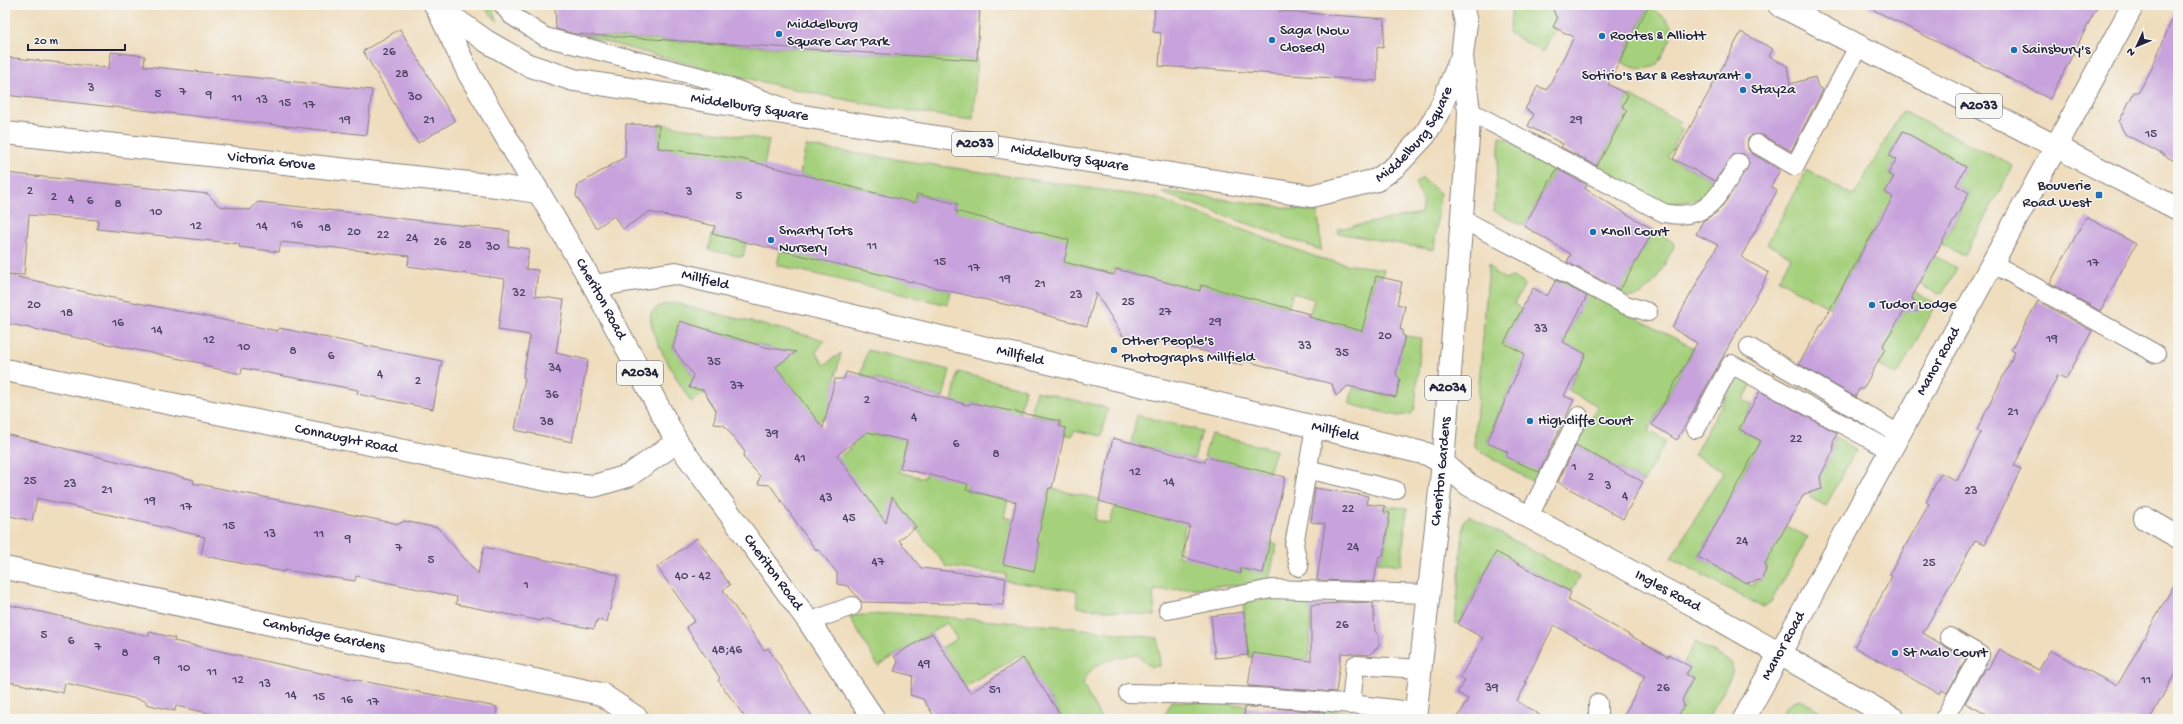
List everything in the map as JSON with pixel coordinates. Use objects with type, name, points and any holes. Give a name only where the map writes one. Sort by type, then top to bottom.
[{"type":"street","name":"Middelburg Square","points":[[436,6],[486,41],[528,65],[574,80],[817,120],[1311,196],[1377,180],[1396,166],[1425,135],[1440,109],[1462,56],[1466,23],[1462,5]]},
{"type":"street","name":"A2033","points":[[1779,5],[2178,209]]},
{"type":"street","name":"Manor Road","points":[[1744,719],[2133,5]]},
{"type":"street","name":"Cheriton Road","points":[[436,6],[468,74],[594,286],[677,442],[809,622],[874,719]]},
{"type":"street","name":"Cheriton Gardens","points":[[1416,715],[1442,463],[1462,219],[1469,111],[1462,56]]},
{"type":"street","name":"Victoria Grove","points":[[5,133],[489,185],[537,192]]},
{"type":"street","name":"Millfield","points":[[594,286],[675,273],[1427,454],[1442,463]]},
{"type":"street","name":"Connaught Road","points":[[5,370],[562,484],[594,486],[628,476],[677,442]]},
{"type":"street","name":"Ingles Road","points":[[1442,463],[1469,485],[1780,652],[1894,719]]},
{"type":"street","points":[[2145,518],[2178,537]]},
{"type":"street","name":"Cambridge Gardens","points":[[5,568],[601,694],[637,718]]},
{"type":"lane","points":[[503,5],[511,15],[545,37],[708,79],[817,120]]},
{"type":"lane","points":[[1756,144],[1794,166],[1859,45]]},
{"type":"lane","points":[[1469,111],[1664,212],[1681,216],[1698,212],[1712,204],[1739,162]]},
{"type":"lane","points":[[1462,219],[1626,305],[1648,312]]},
{"type":"lane","points":[[1992,263],[2156,354]]},
{"type":"lane","points":[[1749,347],[1895,442]]},
{"type":"lane","points":[[1696,429],[1731,364],[1895,442]]},
{"type":"lane","points":[[1529,516],[1579,416]]},
{"type":"lane","points":[[1299,567],[1294,545],[1315,428]]},
{"type":"lane","points":[[1308,469],[1395,490]]},
{"type":"lane","points":[[1168,610],[1271,589],[1429,594]]},
{"type":"lane","points":[[809,622],[852,606]]},
{"type":"lane","points":[[1944,719],[1980,655],[1949,637]]},
{"type":"lane","points":[[1351,704],[1355,665],[1421,669]]},
{"type":"lane","points":[[1128,693],[1246,695],[1351,704],[1416,715]]},
{"type":"green space","points":[[482,5],[491,5],[498,22]]},
{"type":"green space","points":[[1512,5],[1562,5],[1559,6],[1555,14],[1557,19],[1553,27],[1556,28],[1543,52],[1509,33]]},
{"type":"green space","points":[[1648,7],[1667,20],[1671,26],[1672,33],[1667,47],[1656,66],[1638,68],[1621,62]]},
{"type":"green space","points":[[581,35],[977,60],[973,120],[825,96],[678,61]]},
{"type":"green space","points":[[1628,95],[1681,122],[1678,127],[1683,129],[1668,157],[1713,180],[1702,198],[1668,206],[1595,171],[1627,110],[1622,107]]},
{"type":"green space","points":[[1902,111],[2013,166],[1964,256],[1883,213],[1830,308],[1778,280],[1791,257],[1767,244],[1807,170],[1854,196]],"holes":[[[1903,131],[1966,167],[1956,185],[1969,193],[1946,238],[1918,222],[1923,213],[1886,193],[1894,177],[1888,174],[1896,160],[1889,156]]]},
{"type":"green space","points":[[659,124],[769,140],[764,166],[730,158],[658,148]]},
{"type":"green space","points":[[1500,136],[1558,165],[1524,226],[1494,211]]},
{"type":"green space","points":[[806,146],[1156,198],[1319,258],[1345,264],[1384,269],[1382,277],[1376,276],[1371,293],[1367,333],[1309,317],[1314,299],[1293,293],[1288,308],[1199,285],[1197,291],[1116,269],[1113,269],[1112,274],[1064,262],[948,241],[957,204],[917,194],[909,230],[878,222],[886,196],[848,185],[841,212],[816,178],[800,174]]},
{"type":"green space","points":[[1422,178],[1440,193],[1434,250],[1338,233],[1338,229],[1421,213],[1423,201],[1415,183]]},
{"type":"green space","points":[[1163,191],[1318,212],[1321,250],[1162,193]]},
{"type":"green space","points":[[1654,230],[1673,242],[1674,247],[1662,269],[1652,285],[1640,295],[1629,297],[1618,293]]},
{"type":"green space","points":[[712,234],[746,242],[743,257],[709,250]]},
{"type":"green space","points":[[782,244],[951,291],[948,305],[777,265]]},
{"type":"green space","points":[[1931,254],[1957,268],[1943,293],[1938,294],[1915,282],[1922,279],[1927,270],[1925,265]]},
{"type":"green space","points":[[1489,264],[1495,273],[1505,279],[1513,277],[1525,284],[1514,304],[1522,309],[1504,343],[1541,362],[1536,397],[1511,386],[1487,442],[1544,468],[1537,484],[1481,452],[1474,445]]},
{"type":"green space","points":[[1558,278],[1694,348],[1648,431],[1666,441],[1643,482],[1576,445],[1598,406],[1568,390],[1586,354],[1563,342],[1579,312],[1549,296]]},
{"type":"green space","points":[[1914,292],[1933,302],[1935,307],[1898,374],[1893,374],[1874,363],[1880,359],[1885,349],[1882,342],[1904,311],[1910,311],[1914,302],[1912,296]]},
{"type":"green space","points":[[674,303],[825,340],[816,352],[824,365],[841,353],[832,393],[838,395],[868,432],[907,441],[899,472],[924,478],[925,474],[971,469],[966,490],[1008,500],[1004,517],[1040,526],[1049,488],[1099,499],[1095,520],[1110,524],[1117,498],[1189,511],[1178,556],[1182,557],[1232,529],[1244,569],[1263,573],[1270,542],[1277,544],[1268,583],[1153,591],[1155,616],[1077,607],[1077,591],[1006,581],[1006,574],[947,567],[915,527],[880,532],[828,465],[853,446],[828,414],[809,428],[757,381],[784,361],[774,349],[680,322],[673,348],[705,392],[691,402],[665,358],[651,322],[651,313],[656,308],[664,304]]},
{"type":"green space","points":[[1405,336],[1421,338],[1415,408],[1411,414],[1398,416],[1349,404],[1353,388],[1390,396],[1397,392],[1399,379],[1395,373]]},
{"type":"green space","points":[[867,350],[950,370],[943,398],[861,375]]},
{"type":"green space","points":[[958,372],[1025,389],[1018,419],[983,410],[981,405],[972,403],[968,406],[952,402]]},
{"type":"green space","points":[[1738,375],[1753,382],[1743,400],[1752,405],[1739,429],[1761,441],[1698,557],[1753,586],[1756,581],[1761,580],[1766,570],[1765,564],[1781,523],[1808,537],[1771,602],[1762,607],[1671,558],[1724,471],[1694,455]]},
{"type":"green space","points":[[1036,391],[1108,408],[1101,436],[1074,430],[1072,436],[1057,433],[1060,421],[1030,414]]},
{"type":"green space","points":[[1137,415],[1202,431],[1194,459],[1131,443]]},
{"type":"green space","points":[[1211,434],[1276,450],[1269,473],[1204,457]]},
{"type":"green space","points":[[1836,437],[1856,449],[1826,506],[1809,497],[1821,482],[1820,477],[1834,449],[1833,443]]},
{"type":"green space","points":[[1385,506],[1407,508],[1401,565],[1378,562],[1379,556],[1383,556],[1390,513],[1384,512]]},
{"type":"green space","points":[[1469,516],[1580,577],[1571,592],[1496,552],[1458,624],[1455,623],[1464,520]]},
{"type":"green space","points":[[1256,598],[1311,599],[1309,660],[1249,657],[1243,602]]},
{"type":"green space","points":[[896,613],[1067,627],[1158,638],[1160,666],[1151,667],[1136,654],[1111,659],[1091,670],[1083,685],[1101,719],[1063,719],[1045,691],[1002,719],[1036,678],[1021,655],[966,687],[941,648],[957,639],[947,623],[878,666],[849,616]]},
{"type":"green space","points":[[1696,642],[1732,663],[1733,673],[1708,719],[1672,719],[1684,706],[1682,700],[1693,678],[1686,674],[1690,667],[1684,663]]},
{"type":"green space","points":[[1799,699],[1832,718],[1779,719],[1789,704]]},
{"type":"green space","points":[[1171,701],[1246,705],[1244,719],[1163,719]]},
{"type":"green space","points":[[1325,709],[1385,716],[1385,719],[1324,719]]},
{"type":"building","name":"Middelburg Square Car Park","points":[[555,5],[980,5],[977,60],[575,34],[556,29]]},
{"type":"building","name":"Saga (Now Closed)","points":[[1155,5],[1279,5],[1279,11],[1385,19],[1383,48],[1377,47],[1377,81],[1159,66],[1161,33],[1153,32]]},
{"type":"building","points":[[1551,5],[1649,5],[1608,84],[1628,95],[1622,107],[1627,110],[1597,166],[1561,147],[1563,144],[1528,126],[1534,114],[1525,109],[1538,86],[1547,90],[1574,37],[1553,27],[1557,19]]},
{"type":"building","name":"Sainsbury's","points":[[1864,5],[2098,5],[2050,99]]},
{"type":"building","points":[[2178,5],[2178,163],[2125,134],[2119,122],[2134,92],[2139,92],[2152,68]]},
{"type":"building","points":[[400,29],[455,121],[418,143],[363,51]]},
{"type":"building","points":[[1741,32],[1773,49],[1769,56],[1787,66],[1790,84],[1815,77],[1818,87],[1823,90],[1791,151],[1762,135],[1752,135],[1748,139],[1748,149],[1751,153],[1780,170],[1771,187],[1777,191],[1741,257],[1769,273],[1677,440],[1652,425],[1697,343],[1672,328],[1718,245],[1696,234],[1703,221],[1717,212],[1726,201],[1749,163],[1744,154],[1734,154],[1715,181],[1673,159]]},
{"type":"building","points":[[111,52],[145,56],[144,66],[372,90],[367,135],[5,95],[5,57],[109,68]]},
{"type":"building","points":[[626,124],[659,125],[658,148],[741,159],[915,203],[917,194],[957,204],[955,211],[1069,240],[1064,262],[1114,275],[1116,269],[1200,291],[1201,285],[1310,314],[1309,317],[1362,331],[1376,276],[1402,282],[1397,304],[1405,306],[1400,330],[1403,330],[1402,335],[1405,336],[1396,374],[1400,379],[1396,397],[1348,386],[1336,396],[1332,384],[1246,361],[1242,365],[1211,358],[1208,352],[1159,341],[1155,344],[1123,336],[1096,293],[1087,326],[1016,307],[712,234],[715,226],[649,212],[623,229],[614,216],[596,228],[576,196],[578,185],[625,157]]},
{"type":"building","points":[[1903,131],[1966,167],[1956,185],[1969,193],[1912,297],[1919,311],[1904,311],[1883,345],[1885,349],[1863,389],[1859,389],[1855,397],[1799,364],[1893,197],[1885,192],[1894,177],[1888,174],[1896,160],[1889,156]]},
{"type":"building","name":"Knoll Court","points":[[1557,169],[1587,185],[1585,189],[1654,230],[1620,290],[1567,262],[1571,254],[1524,226]]},
{"type":"building","points":[[5,173],[208,194],[219,206],[250,210],[258,202],[510,231],[508,246],[529,249],[526,269],[538,270],[535,296],[564,300],[556,353],[588,360],[572,442],[515,430],[525,378],[523,377],[530,335],[498,330],[505,279],[408,266],[409,256],[281,242],[279,252],[239,247],[240,244],[97,229],[98,220],[29,215],[24,275],[5,274]]},
{"type":"building","points":[[2086,217],[2136,244],[2100,311],[2050,283]]},
{"type":"building","points":[[5,274],[103,296],[278,331],[279,328],[442,361],[433,409],[357,394],[358,390],[242,368],[241,374],[204,366],[205,364],[5,323]]},
{"type":"building","points":[[1556,280],[1587,296],[1563,342],[1586,354],[1564,396],[1574,400],[1539,472],[1506,457],[1508,452],[1487,443],[1525,354],[1504,343],[1533,288],[1547,296]]},
{"type":"building","points":[[2038,301],[2092,331],[2066,379],[2058,375],[2014,466],[2021,469],[1985,544],[1975,540],[1923,633],[1966,659],[1947,693],[1942,690],[1940,694],[1854,647],[1892,576],[1889,575],[1929,504],[1926,502],[1941,473],[1957,481],[1981,432],[1977,430],[2015,352],[2011,350]]},
{"type":"building","points":[[680,321],[765,347],[796,352],[776,367],[823,428],[835,379],[844,379],[846,372],[968,405],[972,403],[1060,421],[1059,426],[1066,428],[1052,488],[1049,488],[1037,542],[1040,543],[1034,571],[1003,564],[1016,502],[966,490],[968,484],[900,468],[907,441],[867,432],[837,455],[886,523],[892,497],[916,527],[899,540],[921,568],[1006,578],[1003,605],[862,602],[848,586],[837,584],[837,573],[820,551],[815,549],[770,485],[758,484],[760,476],[743,457],[745,452],[724,425],[714,424],[716,410],[703,390],[689,388],[693,375],[673,348]]},
{"type":"building","points":[[1760,391],[1837,433],[1833,443],[1834,449],[1820,477],[1822,489],[1804,494],[1765,564],[1766,570],[1761,580],[1746,583],[1698,557],[1761,441],[1739,429]]},
{"type":"building","points":[[5,434],[194,480],[193,483],[399,524],[404,521],[438,528],[478,574],[484,547],[618,575],[607,622],[597,620],[594,629],[541,619],[541,621],[456,604],[457,597],[356,576],[355,581],[284,570],[284,572],[201,555],[205,537],[37,498],[32,521],[5,515]]},
{"type":"building","points":[[1113,438],[1205,462],[1206,457],[1285,477],[1263,573],[1240,568],[1241,574],[1182,557],[1190,526],[1099,501]]},
{"type":"building","points":[[1576,445],[1643,482],[1623,519],[1558,482]]},
{"type":"building","points":[[1315,488],[1368,496],[1366,504],[1385,506],[1384,512],[1390,513],[1383,556],[1379,556],[1374,582],[1317,580],[1325,524],[1311,522]]},
{"type":"building","points":[[697,538],[730,585],[723,590],[764,650],[768,648],[814,719],[746,719],[718,680],[720,678],[686,627],[695,621],[657,567]]},
{"type":"building","points":[[1496,552],[1571,592],[1568,600],[1668,657],[1669,655],[1691,667],[1686,674],[1693,678],[1682,700],[1684,706],[1676,719],[1622,719],[1645,676],[1554,625],[1517,701],[1546,719],[1457,719],[1468,699],[1457,693],[1465,680],[1460,677],[1483,638],[1458,624]]},
{"type":"building","points":[[2178,578],[2178,668],[2150,719],[1995,719],[1965,703],[1985,668],[1988,669],[1999,649],[2039,670],[2050,650],[2117,686]]},
{"type":"building","points":[[1335,602],[1373,603],[1375,631],[1379,636],[1379,646],[1369,655],[1341,653],[1336,692],[1248,686],[1253,653],[1311,661],[1311,605],[1338,603]]},
{"type":"building","points":[[5,604],[149,636],[149,632],[175,638],[174,641],[310,671],[497,707],[496,719],[234,719],[176,706],[175,711],[146,704],[146,701],[65,683],[63,693],[5,681]]},
{"type":"building","points":[[1244,612],[1248,655],[1215,658],[1211,616]]},
{"type":"building","points":[[932,633],[970,693],[1023,658],[1063,719],[928,719],[934,716],[923,699],[910,695],[913,676],[894,671],[898,662],[894,656]]},
{"type":"building","points":[[1245,707],[1325,712],[1324,719],[1244,719]]},
{"type":"place","name":"Middelburg Square Car Park","points":[[779,34]]},
{"type":"place","name":"Rootes & Alliott","points":[[1602,36]]},
{"type":"place","name":"Saga (Now Closed)","points":[[1272,40]]},
{"type":"place","name":"Sainsbury's","points":[[2014,50]]},
{"type":"place","name":"Sotirio's Bar & Restaurant","points":[[1748,76]]},
{"type":"place","name":"Stay2a","points":[[1743,90]]},
{"type":"place","name":"Bouverie Road West","points":[[2099,195]]},
{"type":"place","name":"Knoll Court","points":[[1593,232]]},
{"type":"place","name":"Smarty Tots Nursery","points":[[771,240]]},
{"type":"place","name":"Tudor Lodge","points":[[1872,305]]},
{"type":"place","name":"Other People's Photographs Millfield","points":[[1114,350]]},
{"type":"place","name":"Highcliffe Court","points":[[1530,421]]},
{"type":"place","name":"St Malo Court","points":[[1895,653]]}]
